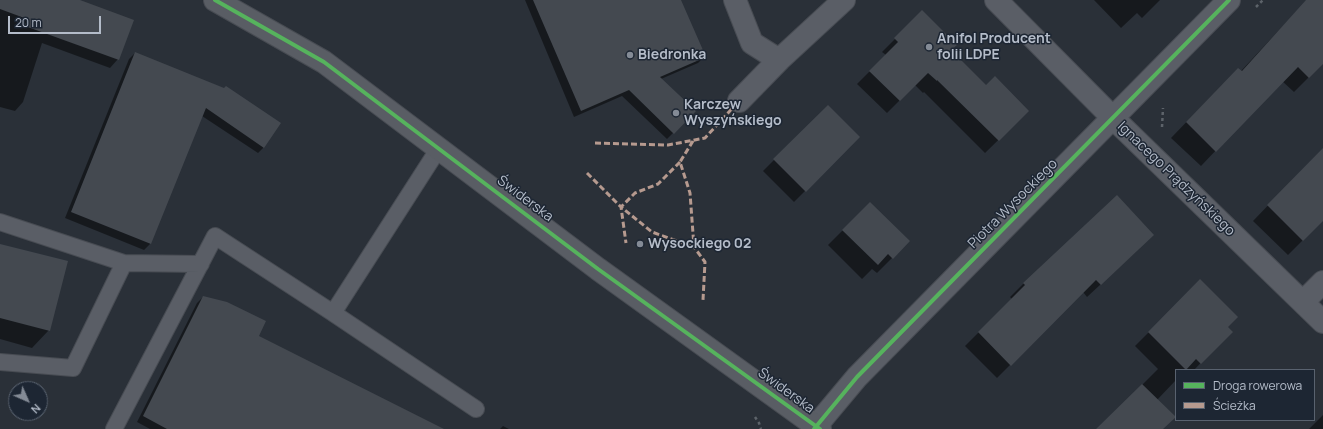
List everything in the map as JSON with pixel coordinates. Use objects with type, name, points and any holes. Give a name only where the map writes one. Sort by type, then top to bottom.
[{"type":"street","name":"Świderska","points":[[214,0],[324,62],[598,269],[817,428]]},
{"type":"street","points":[[735,0],[752,43],[778,60]]},
{"type":"street","points":[[739,101],[778,60],[844,0]]},
{"type":"street","name":"Ignacego Prądzyńskiego","points":[[996,0],[1113,118],[1323,322]]},
{"type":"street","name":"Piotra Wysockiego","points":[[817,428],[857,377],[1229,0]]},
{"type":"street","points":[[1303,302],[1323,282]]},
{"type":"lane","points":[[333,313],[439,148]]},
{"type":"lane","points":[[0,222],[124,263],[201,264]]},
{"type":"lane","points":[[114,429],[216,236],[476,409]]},
{"type":"lane","points":[[0,362],[73,368],[124,263]]},
{"type":"building","points":[[0,0],[80,0],[134,20],[119,60],[25,26],[27,19],[0,9]]},
{"type":"building","name":"Biedronka","points":[[533,0],[681,0],[706,57],[660,77],[696,111],[674,134],[629,90],[581,111]]},
{"type":"building","points":[[1306,0],[1323,0],[1323,64],[1309,78],[1298,67],[1216,152],[1186,122],[1238,68],[1242,71]]},
{"type":"building","points":[[922,10],[957,45],[951,50],[986,85],[995,76],[1029,111],[999,141],[928,73],[900,101],[869,71],[898,42],[894,38]]},
{"type":"building","points":[[135,52],[224,88],[226,86],[281,123],[264,148],[206,108],[151,244],[71,212]]},
{"type":"building","points":[[828,105],[860,137],[806,192],[773,159]]},
{"type":"building","points":[[1323,148],[1323,221],[1303,241],[1267,205]]},
{"type":"building","points":[[1117,195],[1154,235],[1101,285],[1096,280],[1011,366],[978,332],[1025,285],[1023,283]]},
{"type":"building","points":[[870,202],[910,241],[893,259],[888,254],[878,265],[842,230]]},
{"type":"building","points":[[0,244],[68,261],[50,331],[0,318]]},
{"type":"building","points":[[1200,279],[1238,317],[1228,327],[1233,332],[1201,364],[1196,359],[1187,369],[1185,369],[1148,332]]},
{"type":"building","points":[[203,296],[227,302],[266,321],[259,336],[444,429],[167,429],[143,416]]},
{"type":"building","points":[[1142,384],[1175,416],[1175,418],[1163,429],[1096,429]]},
{"type":"marked path","points":[[595,143],[668,145],[705,138],[739,101]]},
{"type":"marked path","points":[[693,141],[680,162],[690,193],[694,247],[705,262],[703,300]]},
{"type":"marked path","points":[[680,162],[658,184],[635,193],[621,207],[652,232],[694,247]]},
{"type":"marked path","points":[[587,173],[621,207],[626,243]]},
{"type":"cycle path","points":[[215,0],[324,62],[598,269],[820,429]]},
{"type":"cycle path","points":[[814,429],[857,377],[1229,0]]},
{"type":"place","name":"Anifol Producent folii LDPE","points":[[929,47]]},
{"type":"place","name":"Biedronka","points":[[630,55]]},
{"type":"place","name":"Karczew Wyszyńskiego","points":[[676,113]]},
{"type":"place","name":"Wysockiego 02","points":[[640,244]]}]
